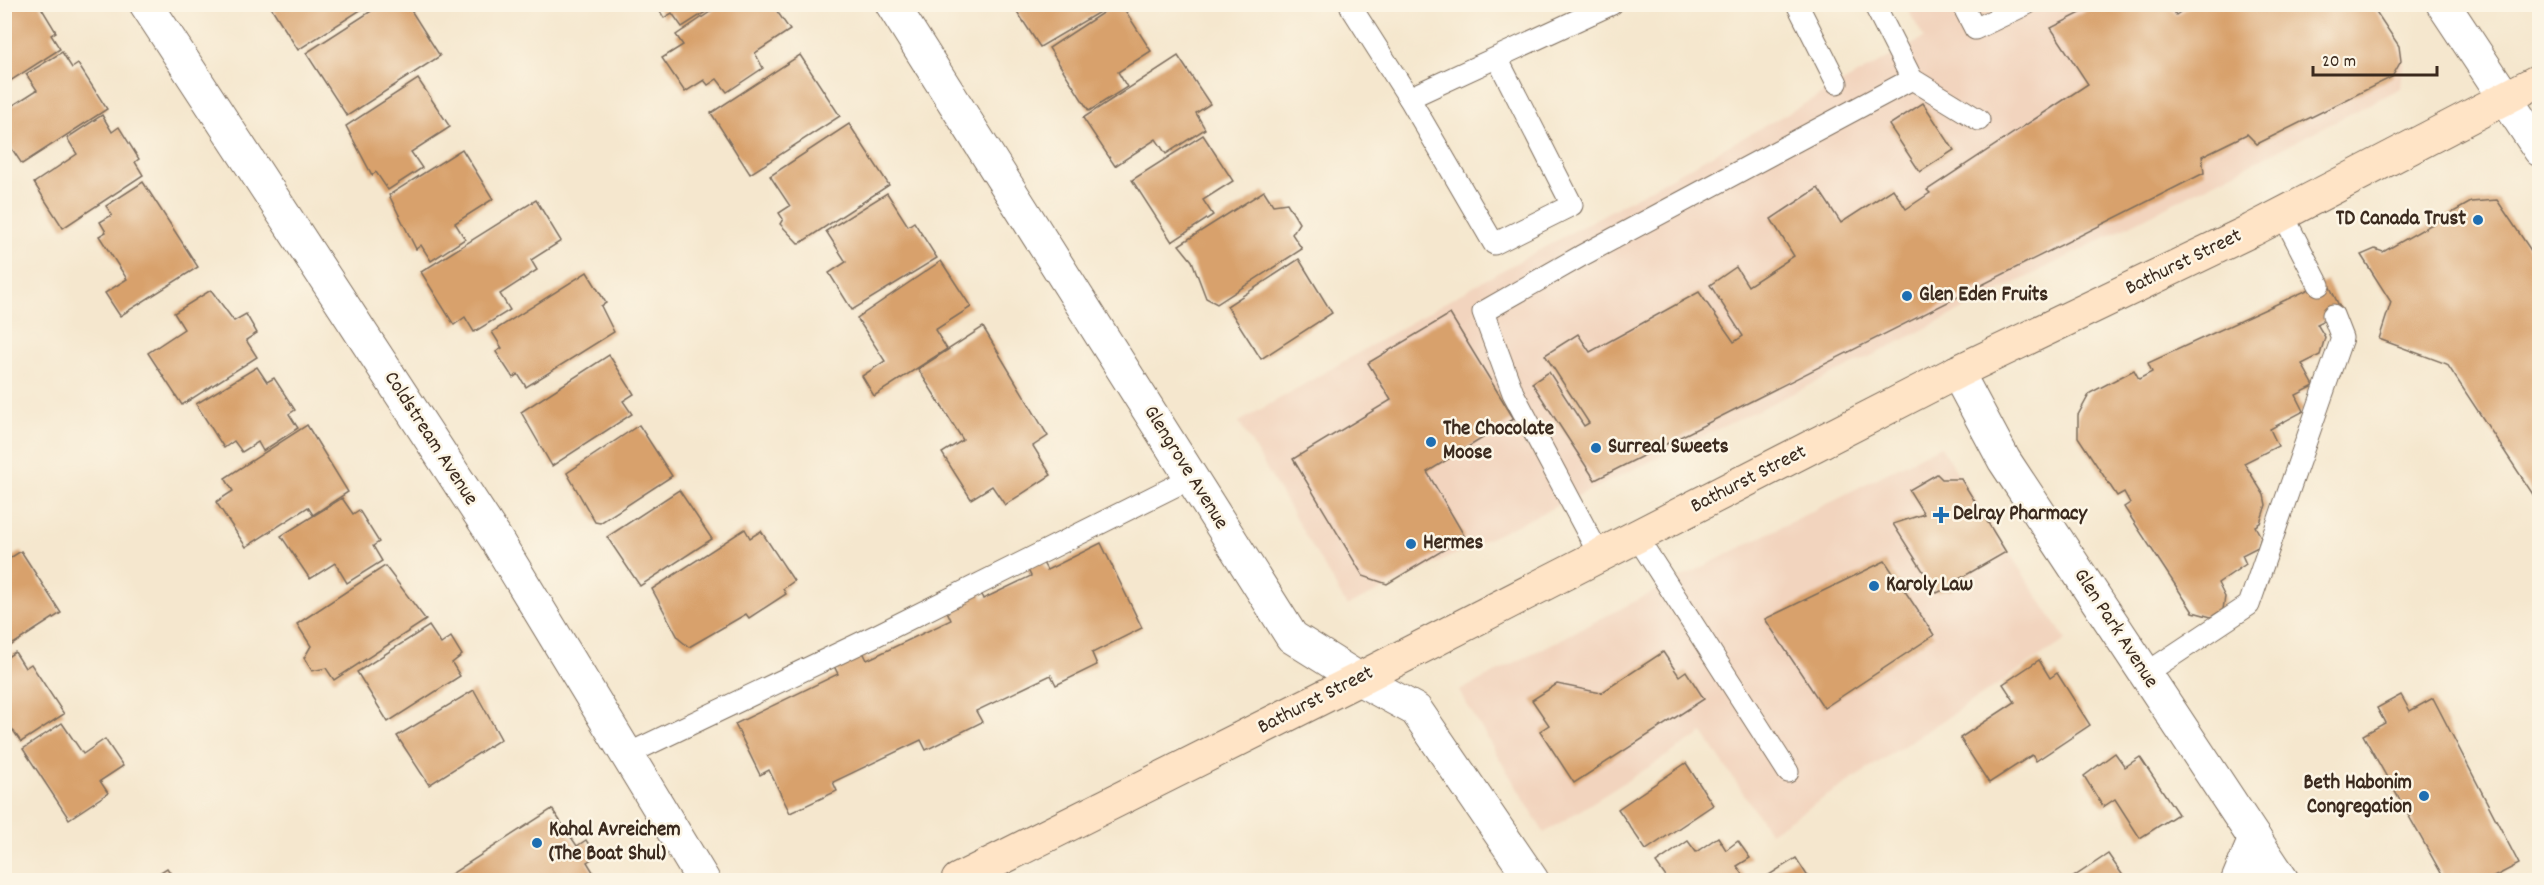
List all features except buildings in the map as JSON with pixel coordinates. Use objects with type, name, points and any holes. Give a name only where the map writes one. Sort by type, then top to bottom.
[{"type":"main road","name":"Bathurst Street","points":[[958,880],[1359,679],[1958,372],[2282,213],[2540,80]]},
{"type":"street","name":"Coldstream Avenue","points":[[146,4],[496,539],[703,880]]},
{"type":"street","name":"Glengrove Avenue","points":[[891,4],[1292,637],[1359,679],[1416,710],[1532,880]]},
{"type":"street","points":[[2443,4],[2540,150]]},
{"type":"street","name":"Glen Park Avenue","points":[[1958,372],[2004,460],[2282,880]]},
{"type":"street","points":[[2238,880],[2255,839]]},
{"type":"lane","points":[[1409,98],[1612,4]]},
{"type":"lane","points":[[1797,4],[1837,83]]},
{"type":"lane","points":[[1874,4],[1912,78],[1979,120]]},
{"type":"lane","points":[[1962,4],[1975,29],[2027,4]]},
{"type":"lane","points":[[1352,5],[1494,244],[1572,205],[1497,58]]},
{"type":"lane","points":[[1600,556],[1514,393],[1483,312],[1581,256],[1912,78]]},
{"type":"lane","points":[[2282,213],[2319,285]]},
{"type":"lane","points":[[2145,674],[2249,605],[2342,338],[2333,315]]},
{"type":"lane","points":[[626,755],[875,636],[1191,478]]},
{"type":"lane","points":[[1637,537],[1788,772]]},
{"type":"shaded area","points":[[1905,5],[2372,5],[2404,53],[2401,88],[1875,354],[1347,606],[1239,422],[1472,287],[1924,38]]},
{"type":"shaded area","points":[[1940,446],[2066,640],[1770,833],[1703,733],[1544,833],[1459,691]]},
{"type":"place","name":"TD Canada Trust","points":[[2478,220]]},
{"type":"place","name":"Glen Eden Fruits","points":[[1907,296]]},
{"type":"place","name":"The Chocolate Moose","points":[[1431,442]]},
{"type":"place","name":"Surreal Sweets","points":[[1596,448]]},
{"type":"place","name":"Delray Pharmacy","points":[[1941,515]]},
{"type":"place","name":"Hermes","points":[[1411,544]]},
{"type":"place","name":"Karoly Law","points":[[1874,586]]},
{"type":"place","name":"Beth Habonim Congregation","points":[[2424,796]]},
{"type":"place","name":"Kahal Avreichem (The Boat Shul)","points":[[537,843]]}]
